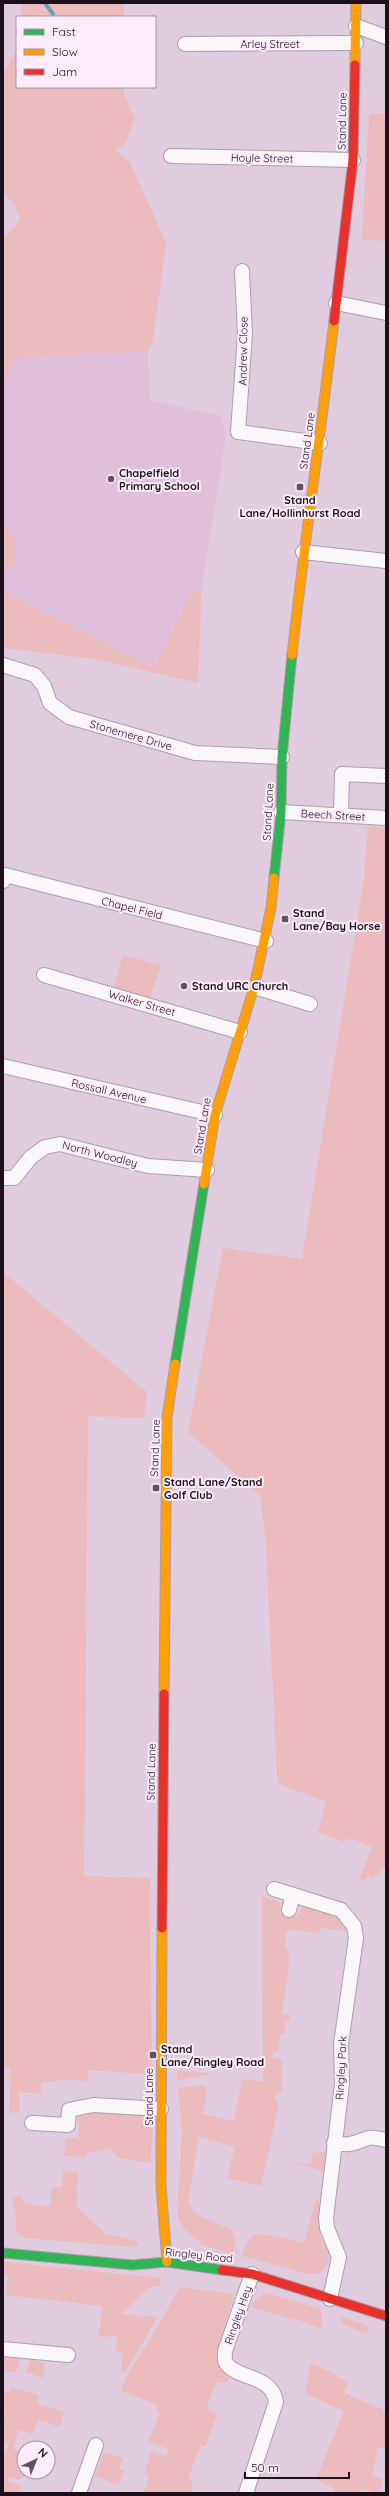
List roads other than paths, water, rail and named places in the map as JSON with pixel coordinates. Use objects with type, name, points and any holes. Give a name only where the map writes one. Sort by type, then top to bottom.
[{"type":"street","name":"Stand Lane","points":[[167,2262],[161,2185],[161,2109],[167,1418],[215,1115],[254,987],[266,941],[277,865],[281,812],[282,757],[303,552],[320,443],[353,160],[356,3]]},
{"type":"street","points":[[356,26],[386,37]]},
{"type":"street","name":"Arley Street","points":[[185,44],[356,43]]},
{"type":"street","name":"Hoyle Street","points":[[172,156],[353,160]]},
{"type":"street","name":"Andrew Close","points":[[242,271],[245,334],[238,432],[320,443]]},
{"type":"street","points":[[336,303],[386,313]]},
{"type":"street","points":[[303,552],[386,561]]},
{"type":"street","name":"Stonemere Drive","points":[[3,665],[35,675],[44,686],[50,703],[69,717],[195,753],[282,757]]},
{"type":"street","points":[[341,815],[342,774],[386,776]]},
{"type":"street","name":"Beech Street","points":[[281,812],[386,818]]},
{"type":"street","name":"Chapel Field","points":[[3,881],[5,875],[266,941]]},
{"type":"street","name":"Walker Street","points":[[44,975],[240,1032]]},
{"type":"street","points":[[254,987],[310,1004]]},
{"type":"street","name":"Rossall Avenue","points":[[3,1066],[215,1115]]},
{"type":"street","name":"North Woodley","points":[[6,1178],[14,1178],[31,1157],[45,1147],[60,1144],[148,1166],[207,1170]]},
{"type":"street","name":"Ringley Park","points":[[274,1889],[341,1910],[354,1926],[356,1938],[341,2044],[342,2084],[326,2218],[327,2228],[338,2257],[330,2299]]},
{"type":"street","points":[[289,1910],[292,1895]]},
{"type":"street","points":[[32,2123],[68,2125],[69,2110],[93,2105],[161,2109]]},
{"type":"street","points":[[334,2143],[350,2144],[362,2138],[375,2137],[386,2140]]},
{"type":"street","name":"Ringley Road","points":[[3,2253],[133,2265],[167,2262],[252,2274],[386,2316]]},
{"type":"street","name":"Ringley Hey","points":[[246,2493],[276,2402],[273,2392],[268,2387],[255,2378],[230,2366],[225,2359],[226,2351],[252,2274]]},
{"type":"street","points":[[3,2348],[60,2358]]},
{"type":"street","points":[[79,2493],[96,2445]]},
{"type":"waterway","points":[[45,3],[53,14]]},
{"type":"place","name":"Chapelfield Primary School","points":[[111,479]]},
{"type":"place","name":"Stand Lane/Hollinhurst Road","points":[[300,487]]},
{"type":"place","name":"Stand Lane/Bay Horse","points":[[285,919]]},
{"type":"place","name":"Stand URC Church","points":[[184,986]]},
{"type":"place","name":"Stand Lane/Stand Golf Club","points":[[156,1488]]},
{"type":"place","name":"Stand Lane/Ringley Road","points":[[153,2055]]}]
